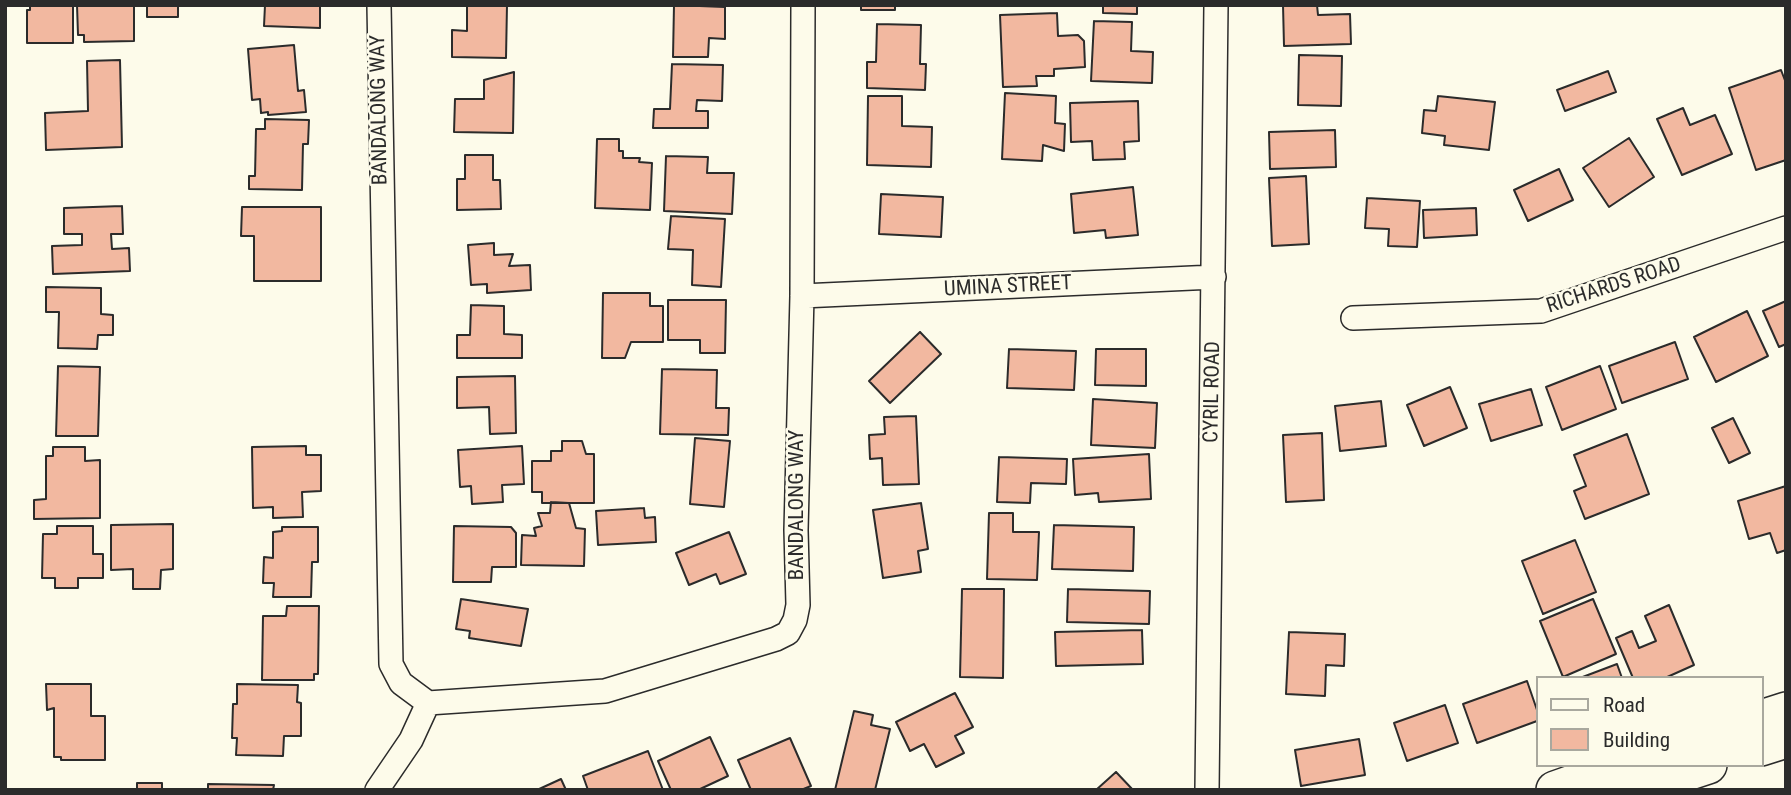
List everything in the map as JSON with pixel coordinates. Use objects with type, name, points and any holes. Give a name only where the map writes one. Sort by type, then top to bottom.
[{"type":"main road","points":[[1763,718],[1786,710]]},
{"type":"main road","points":[[1763,746],[1786,739]]},
{"type":"main road","points":[[1555,790],[1620,767]]},
{"type":"main road","points":[[1632,790],[1702,767]]},
{"type":"street","name":"BANDALONG WAY","points":[[379,5],[391,664],[401,683],[428,703],[606,691],[776,639],[788,633],[795,621],[798,605],[796,530],[802,296],[803,5]]},
{"type":"street","name":"CYRIL ROAD","points":[[1209,786],[1216,5]]},
{"type":"street","name":"RICHARDS ROAD","points":[[1353,318],[1541,311],[1786,228]]},
{"type":"street","name":"UMINA STREET","points":[[802,296],[1214,277]]},
{"type":"street","points":[[377,790],[411,740],[428,703]]},
{"type":"building","points":[[30,5],[73,5],[73,43],[27,43],[27,10],[30,10]]},
{"type":"building","points":[[77,5],[134,5],[134,41],[84,42],[84,35],[78,35]]},
{"type":"building","points":[[147,5],[178,5],[178,17],[147,17]]},
{"type":"building","points":[[265,5],[320,5],[320,28],[264,26]]},
{"type":"building","points":[[467,5],[507,5],[506,58],[452,57],[452,30],[467,31]]},
{"type":"building","points":[[674,5],[725,7],[725,39],[709,38],[708,57],[673,57]]},
{"type":"building","points":[[861,5],[895,5],[895,10],[861,10]]},
{"type":"building","points":[[1103,5],[1137,5],[1137,14],[1103,13]]},
{"type":"building","points":[[1283,5],[1317,5],[1318,15],[1350,14],[1351,44],[1284,46]]},
{"type":"building","points":[[1057,13],[1058,36],[1078,35],[1084,41],[1085,67],[1054,69],[1054,76],[1036,76],[1037,86],[1003,87],[1000,15]]},
{"type":"building","points":[[1094,21],[1132,22],[1131,51],[1153,52],[1152,83],[1091,81]]},
{"type":"building","points":[[877,24],[921,25],[920,64],[926,64],[925,90],[867,88],[867,62],[876,62]]},
{"type":"building","points":[[294,45],[298,91],[304,90],[306,112],[268,115],[268,112],[261,113],[260,99],[252,100],[248,49]]},
{"type":"building","points":[[1299,55],[1342,56],[1341,106],[1298,105]]},
{"type":"building","points":[[120,60],[122,147],[46,150],[45,113],[88,111],[87,61]]},
{"type":"building","points":[[672,64],[723,65],[722,101],[697,100],[696,111],[708,111],[708,128],[653,128],[654,109],[670,109]]},
{"type":"building","points":[[1781,70],[1786,83],[1786,160],[1756,170],[1729,88]]},
{"type":"building","points":[[1608,71],[1616,92],[1565,111],[1557,90]]},
{"type":"building","points":[[514,72],[513,133],[454,132],[455,99],[484,99],[484,80]]},
{"type":"building","points":[[1005,93],[1056,96],[1055,123],[1065,124],[1064,151],[1043,145],[1042,161],[1002,159]]},
{"type":"building","points":[[868,96],[902,96],[902,126],[932,127],[931,167],[867,165]]},
{"type":"building","points":[[1438,96],[1495,102],[1489,150],[1444,145],[1445,136],[1422,133],[1424,110],[1436,111]]},
{"type":"building","points":[[1138,101],[1139,141],[1124,142],[1125,159],[1093,160],[1092,141],[1071,142],[1070,103]]},
{"type":"building","points":[[1683,108],[1690,125],[1715,115],[1732,154],[1682,175],[1657,119]]},
{"type":"building","points":[[265,119],[309,120],[308,144],[303,144],[302,190],[249,189],[249,176],[255,176],[256,129],[265,129]]},
{"type":"building","points":[[1335,130],[1336,167],[1270,169],[1269,132]]},
{"type":"building","points":[[1629,138],[1654,177],[1609,207],[1583,168]]},
{"type":"building","points":[[597,139],[619,139],[619,151],[623,151],[623,158],[640,158],[639,162],[652,163],[650,210],[595,208]]},
{"type":"building","points":[[465,155],[493,155],[493,180],[500,180],[501,209],[457,210],[457,179],[465,179]]},
{"type":"building","points":[[666,156],[708,157],[707,173],[734,173],[732,214],[664,211]]},
{"type":"building","points":[[1559,169],[1573,200],[1528,221],[1514,190]]},
{"type":"building","points":[[1306,176],[1309,244],[1272,246],[1269,178]]},
{"type":"building","points":[[1133,187],[1138,235],[1106,238],[1105,230],[1074,233],[1071,194]]},
{"type":"building","points":[[881,194],[943,197],[941,237],[879,234]]},
{"type":"building","points":[[1367,198],[1420,201],[1417,247],[1388,246],[1389,229],[1365,228]]},
{"type":"building","points":[[122,206],[123,234],[111,234],[112,249],[129,248],[130,271],[53,274],[52,246],[82,245],[82,234],[64,234],[64,208]]},
{"type":"building","points":[[242,207],[321,207],[321,281],[254,281],[254,236],[241,236]]},
{"type":"building","points":[[1476,208],[1477,235],[1424,238],[1423,210]]},
{"type":"building","points":[[671,216],[725,219],[721,287],[692,285],[693,250],[668,249]]},
{"type":"building","points":[[494,243],[494,255],[513,254],[509,266],[530,265],[531,290],[487,293],[487,284],[471,285],[468,245]]},
{"type":"building","points":[[46,287],[101,288],[101,314],[113,315],[113,335],[98,335],[97,349],[58,348],[59,312],[46,312]]},
{"type":"building","points":[[603,293],[650,293],[650,306],[663,306],[663,342],[631,342],[625,358],[602,358]]},
{"type":"building","points":[[668,300],[726,300],[725,353],[700,353],[700,340],[668,340]]},
{"type":"building","points":[[1786,301],[1786,344],[1779,347],[1763,311]]},
{"type":"building","points":[[471,305],[504,306],[504,334],[522,335],[522,358],[457,358],[457,335],[470,335]]},
{"type":"building","points":[[1747,311],[1768,356],[1716,382],[1694,337]]},
{"type":"building","points":[[920,332],[941,354],[890,403],[869,381]]},
{"type":"building","points":[[1675,342],[1688,379],[1622,403],[1609,366]]},
{"type":"building","points":[[1009,349],[1076,351],[1074,390],[1007,388]]},
{"type":"building","points":[[1096,349],[1146,349],[1146,386],[1095,385]]},
{"type":"building","points":[[58,366],[100,367],[98,436],[56,436]]},
{"type":"building","points":[[1600,366],[1616,409],[1562,430],[1546,387]]},
{"type":"building","points":[[662,369],[717,370],[716,408],[729,408],[728,435],[660,434]]},
{"type":"building","points":[[515,376],[516,433],[490,434],[489,407],[457,408],[457,377]]},
{"type":"building","points":[[1450,387],[1467,428],[1424,446],[1407,405]]},
{"type":"building","points":[[1531,389],[1542,425],[1491,441],[1479,404]]},
{"type":"building","points":[[1093,399],[1157,403],[1155,448],[1091,445]]},
{"type":"building","points":[[1381,401],[1386,446],[1340,451],[1335,406]]},
{"type":"building","points":[[916,416],[919,484],[883,485],[882,458],[870,459],[869,435],[885,434],[884,417]]},
{"type":"building","points":[[1733,418],[1750,453],[1729,463],[1712,428]]},
{"type":"building","points":[[1322,433],[1324,500],[1286,502],[1283,435]]},
{"type":"building","points":[[1627,434],[1649,494],[1585,519],[1574,491],[1586,486],[1574,455]]},
{"type":"building","points":[[695,438],[730,441],[724,507],[690,504]]},
{"type":"building","points":[[562,441],[582,441],[586,454],[594,454],[594,503],[542,503],[542,492],[532,492],[532,461],[551,461],[551,451],[562,451]]},
{"type":"building","points":[[306,446],[306,455],[321,455],[321,491],[302,492],[303,517],[273,518],[273,507],[253,508],[252,447]]},
{"type":"building","points":[[522,446],[524,484],[502,485],[503,502],[472,504],[471,486],[460,487],[458,450]]},
{"type":"building","points":[[53,447],[85,447],[85,461],[100,460],[100,518],[34,519],[34,500],[46,499],[46,456],[53,456]]},
{"type":"building","points":[[1149,454],[1151,499],[1099,502],[1098,493],[1075,495],[1073,459]]},
{"type":"building","points":[[999,457],[1067,459],[1066,484],[1031,483],[1030,503],[997,502]]},
{"type":"building","points":[[1786,486],[1786,550],[1777,553],[1770,533],[1749,539],[1738,501]]},
{"type":"building","points":[[551,502],[569,503],[576,528],[585,529],[584,566],[521,565],[522,535],[536,536],[534,528],[542,526],[538,513],[550,513]]},
{"type":"building","points":[[921,503],[928,549],[918,551],[921,572],[883,578],[873,510]]},
{"type":"building","points":[[644,508],[645,518],[655,517],[656,542],[598,545],[596,511]]},
{"type":"building","points":[[989,513],[1013,513],[1013,532],[1039,532],[1037,580],[987,579]]},
{"type":"building","points":[[173,524],[173,569],[161,570],[160,589],[133,589],[133,569],[111,570],[111,525]]},
{"type":"building","points":[[1054,525],[1134,527],[1133,571],[1052,569]]},
{"type":"building","points":[[57,526],[93,526],[93,554],[103,554],[103,578],[78,578],[78,588],[55,588],[55,578],[42,578],[43,534],[57,534]]},
{"type":"building","points":[[454,526],[511,527],[516,533],[516,567],[492,567],[491,582],[453,582]]},
{"type":"building","points":[[282,527],[318,527],[318,562],[312,562],[311,597],[273,597],[274,583],[263,583],[264,557],[273,558],[273,532],[282,531]]},
{"type":"building","points":[[729,532],[746,574],[720,584],[716,574],[689,585],[676,553]]},
{"type":"building","points":[[1575,540],[1596,592],[1543,614],[1522,561]]},
{"type":"building","points":[[962,589],[1004,589],[1003,678],[960,677]]},
{"type":"building","points":[[1068,589],[1150,591],[1149,624],[1067,622]]},
{"type":"building","points":[[461,599],[528,609],[521,646],[469,638],[470,631],[456,629]]},
{"type":"building","points":[[1593,599],[1616,654],[1563,676],[1540,621]]},
{"type":"building","points":[[1669,605],[1694,665],[1669,676],[1632,676],[1616,638],[1632,631],[1639,648],[1656,641],[1645,616]]},
{"type":"building","points":[[287,606],[319,606],[318,674],[314,674],[314,680],[262,680],[263,616],[286,616]]},
{"type":"building","points":[[1142,630],[1143,664],[1056,666],[1055,632]]},
{"type":"building","points":[[1289,632],[1345,634],[1344,666],[1326,665],[1325,696],[1286,694]]},
{"type":"building","points":[[1617,664],[1621,676],[1585,676]]},
{"type":"building","points":[[1527,681],[1536,707],[1536,721],[1477,743],[1463,704]]},
{"type":"building","points":[[46,684],[91,684],[91,716],[105,716],[105,760],[61,760],[61,757],[54,757],[54,708],[47,710]]},
{"type":"building","points":[[237,684],[298,685],[301,736],[284,736],[283,756],[236,755],[237,738],[232,738],[233,704],[237,704]]},
{"type":"building","points":[[955,693],[973,727],[955,736],[964,753],[936,767],[924,744],[910,751],[896,722]]},
{"type":"building","points":[[1445,705],[1458,743],[1407,761],[1394,723]]},
{"type":"building","points":[[854,711],[873,715],[871,725],[890,729],[875,790],[835,790]]},
{"type":"building","points":[[710,737],[728,776],[698,790],[671,790],[658,761]]},
{"type":"building","points":[[790,738],[811,786],[801,790],[751,790],[738,760]]},
{"type":"building","points":[[1359,739],[1365,775],[1301,786],[1295,750]]},
{"type":"building","points":[[648,751],[663,790],[588,790],[583,776]]},
{"type":"building","points":[[1116,772],[1133,790],[1096,790]]},
{"type":"building","points":[[561,779],[566,790],[537,790]]},
{"type":"building","points":[[137,783],[162,783],[162,790],[137,790]]},
{"type":"building","points":[[208,784],[274,785],[273,790],[208,790]]}]
